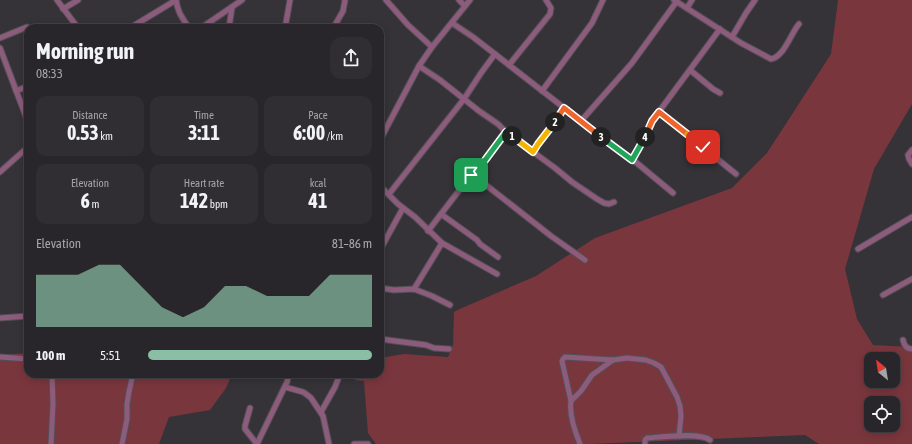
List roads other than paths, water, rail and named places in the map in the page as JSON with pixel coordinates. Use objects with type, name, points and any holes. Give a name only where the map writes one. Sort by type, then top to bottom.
[{"type":"street","points":[[56,0],[75,24]]},
{"type":"street","points":[[63,9],[78,0]]},
{"type":"street","points":[[137,24],[176,0],[177,8],[187,24]]},
{"type":"street","points":[[206,24],[233,4],[242,0]]},
{"type":"street","points":[[286,24],[290,0]]},
{"type":"street","points":[[336,24],[343,11],[345,0]]},
{"type":"street","points":[[386,0],[408,25],[432,47]]},
{"type":"street","points":[[460,0],[465,6]]},
{"type":"street","points":[[384,132],[419,66],[432,47],[470,0]]},
{"type":"street","points":[[509,65],[550,14],[551,8],[546,0]]},
{"type":"street","points":[[542,90],[592,23],[603,0]]},
{"type":"street","points":[[687,8],[692,0]]},
{"type":"street","points":[[732,37],[755,0]]},
{"type":"street","points":[[581,122],[632,63],[676,1],[741,43],[771,59],[775,59],[780,54],[799,24]]},
{"type":"street","points":[[230,24],[233,4]]},
{"type":"street","points":[[452,23],[473,37],[542,90],[673,193]]},
{"type":"street","points":[[0,38],[24,28]]},
{"type":"street","points":[[632,160],[652,121],[720,29]]},
{"type":"street","points":[[0,48],[24,112]]},
{"type":"street","points":[[389,194],[464,99],[495,54]]},
{"type":"street","points":[[419,66],[440,80],[572,182],[604,203],[609,204],[614,202]]},
{"type":"street","points":[[690,70],[720,93]]},
{"type":"street","points":[[16,91],[24,88]]},
{"type":"street","points":[[533,152],[564,108]]},
{"type":"street","points":[[659,112],[736,174]]},
{"type":"street","points":[[428,231],[471,175],[474,175],[506,132]]},
{"type":"street","points":[[912,150],[908,155],[912,164]]},
{"type":"street","points":[[0,172],[24,151]]},
{"type":"street","points":[[474,175],[551,236],[585,260]]},
{"type":"street","points":[[384,190],[402,208],[415,217],[442,243],[497,274]]},
{"type":"street","points":[[384,242],[402,208]]},
{"type":"street","points":[[441,214],[498,256]]},
{"type":"street","points":[[858,249],[912,217]]},
{"type":"street","points":[[414,289],[442,243]]},
{"type":"street","points":[[883,295],[912,279]]},
{"type":"street","points":[[384,289],[394,290],[414,289],[450,305]]},
{"type":"street","points":[[0,318],[24,316]]},
{"type":"street","points":[[384,340],[449,349]]},
{"type":"street","points":[[903,340],[908,348],[912,349]]},
{"type":"street","points":[[0,357],[24,359]]},
{"type":"street","points":[[580,444],[574,430],[571,401],[562,361],[565,357],[613,360],[627,358],[646,360],[661,367],[679,401],[681,416],[679,436]]},
{"type":"street","points":[[571,401],[581,391],[595,372],[613,360]]},
{"type":"street","points":[[50,444],[53,404],[52,378]]},
{"type":"street","points":[[122,444],[128,414],[127,404],[132,378]]},
{"type":"street","points":[[250,408],[245,426],[259,444],[288,378]]},
{"type":"street","points":[[321,412],[338,378]]},
{"type":"street","points":[[285,387],[306,394],[311,398],[323,416],[329,444]]},
{"type":"street","points":[[645,444],[645,440],[647,438],[679,436],[706,437],[710,440]]},
{"type":"street","points":[[354,444],[368,444]]}]
